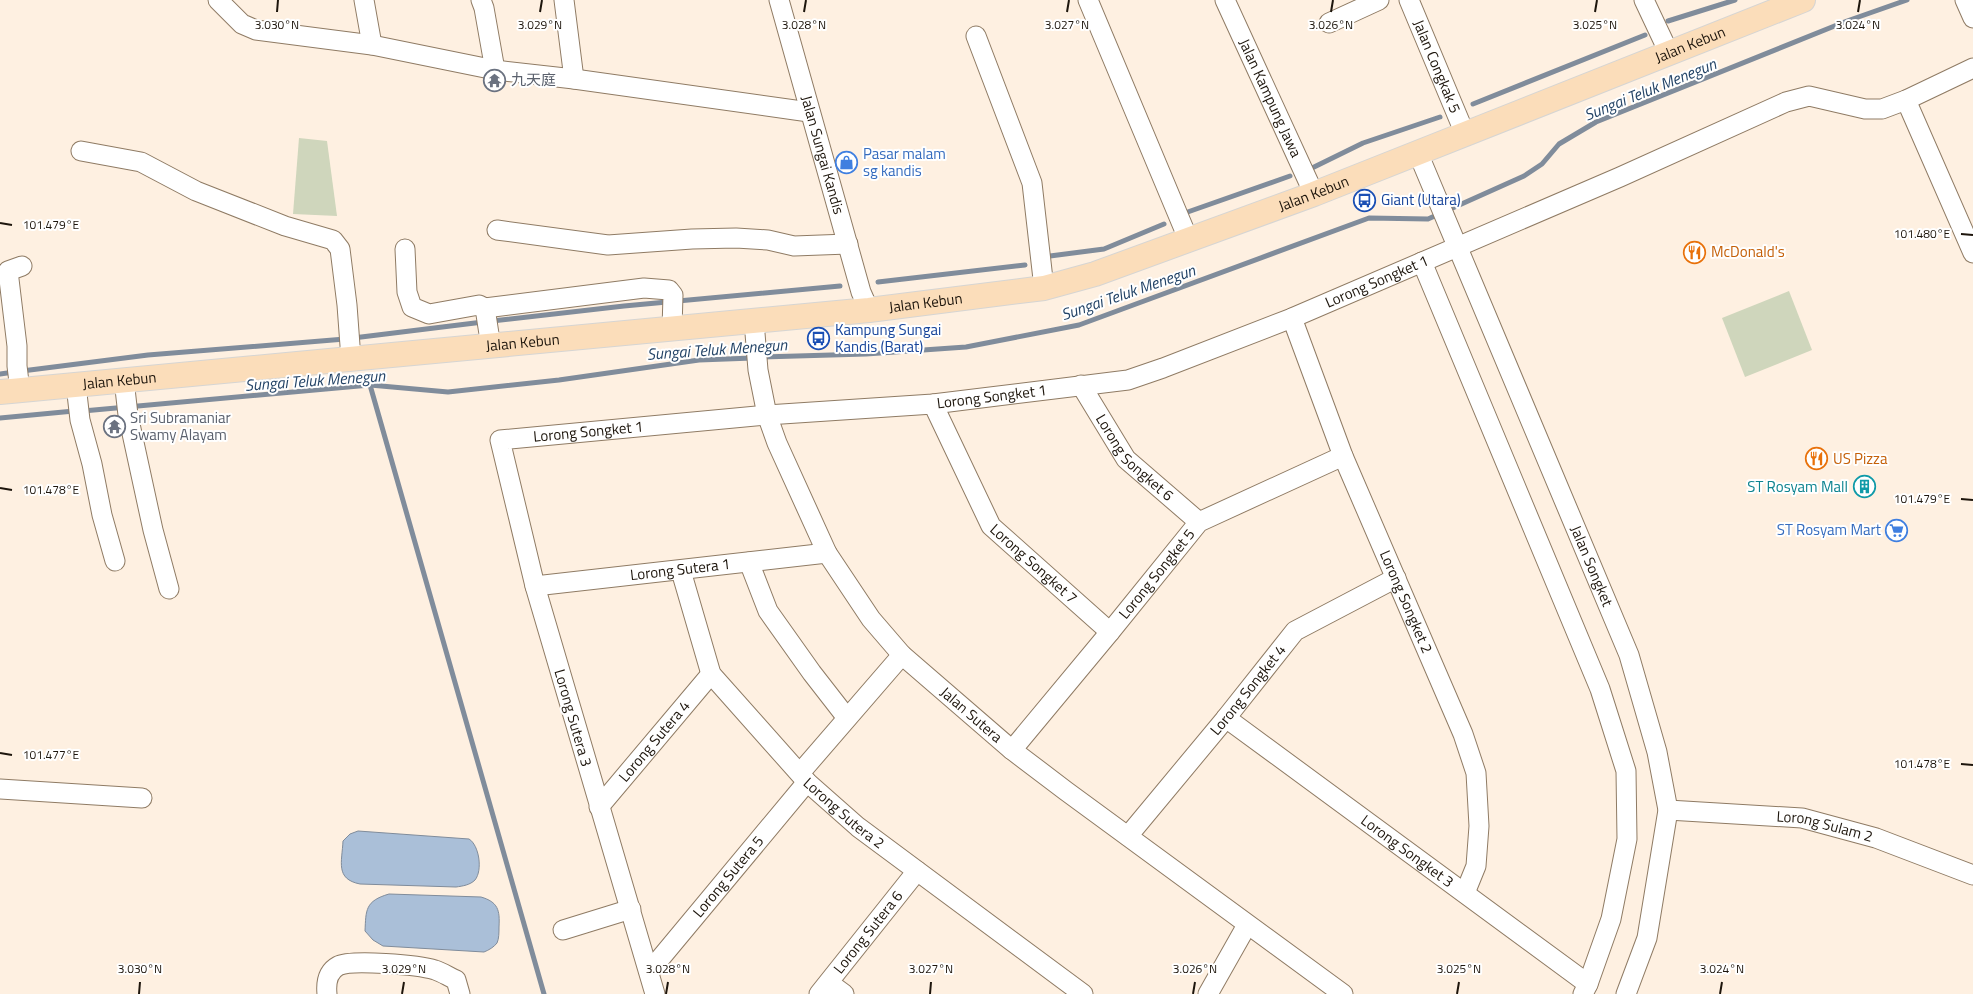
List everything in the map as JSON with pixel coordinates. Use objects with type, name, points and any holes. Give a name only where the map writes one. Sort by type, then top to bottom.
[{"type":"main road","name":"Jalan Kebun","points":[[14,381],[78,404],[124,380],[350,343],[488,325],[673,310],[754,321],[868,310],[1044,288],[1095,274],[1314,194],[1803,0]]},
{"type":"street","points":[[218,0],[242,24],[256,30],[372,44],[495,70],[574,79],[809,112]]},
{"type":"street","points":[[364,0],[372,44]]},
{"type":"street","points":[[481,0],[495,70]]},
{"type":"street","points":[[564,0],[574,79]]},
{"type":"street","name":"Jalan Sungai Kandis","points":[[780,0],[809,112],[848,244],[860,292],[868,310]]},
{"type":"street","points":[[1088,0],[1188,241]]},
{"type":"street","name":"Jalan Kampung Jawa","points":[[1225,0],[1314,194]]},
{"type":"street","points":[[1329,23],[1379,0]]},
{"type":"street","name":"Jalan Congkak 5","points":[[1409,0],[1465,134]]},
{"type":"street","points":[[1644,0],[1670,53]]},
{"type":"street","points":[[1965,0],[1973,18]]},
{"type":"street","points":[[976,36],[1032,183],[1044,288]]},
{"type":"street","name":"Lorong Songket 1","points":[[500,440],[767,415],[933,404],[1128,380],[1292,318],[1620,177],[1786,102],[1809,96],[1865,109],[1882,109],[1906,100],[1973,68]]},
{"type":"street","points":[[1906,100],[1973,253]]},
{"type":"street","points":[[81,151],[141,162],[196,191],[285,226],[333,240],[340,249],[350,343]]},
{"type":"street","name":"Jalan Songket","points":[[1418,153],[1630,655],[1657,752],[1668,810],[1646,938],[1626,994]]},
{"type":"street","points":[[496,230],[608,245],[727,238],[768,240],[794,246],[848,244]]},
{"type":"street","points":[[405,249],[407,292],[412,307],[429,314],[479,306],[488,325],[644,288],[669,290],[673,310]]},
{"type":"street","points":[[1422,262],[1600,689],[1626,771],[1627,839],[1611,919],[1585,989]]},
{"type":"street","points":[[14,381],[17,346],[8,271],[22,266]]},
{"type":"street","name":"Lorong Songket 2","points":[[1292,318],[1343,456],[1463,734],[1476,773],[1479,826],[1476,866],[1465,893]]},
{"type":"street","name":"Jalan Sutera","points":[[754,321],[758,370],[767,415],[776,443],[827,554],[871,619],[902,656],[1012,750],[1343,994]]},
{"type":"street","points":[[124,380],[127,410],[153,530],[169,589]]},
{"type":"street","name":"Lorong Songket 6","points":[[1081,385],[1126,459],[1199,522]]},
{"type":"street","points":[[78,404],[102,515],[115,561]]},
{"type":"street","name":"Lorong Songket 7","points":[[933,404],[991,526],[1110,632]]},
{"type":"street","name":"Lorong Sutera 3","points":[[500,440],[535,586],[655,994]]},
{"type":"street","name":"Lorong Songket 5","points":[[1012,750],[1199,522],[1343,456]]},
{"type":"street","name":"Lorong Sutera 1","points":[[535,586],[827,554]]},
{"type":"street","points":[[749,562],[768,611],[847,718]]},
{"type":"street","name":"Lorong Sutera 2","points":[[680,571],[711,674],[803,777],[858,827],[1083,994]]},
{"type":"street","name":"Lorong Songket 4","points":[[1128,836],[1295,631],[1396,578]]},
{"type":"street","name":"Lorong Sutera 5","points":[[649,972],[803,777],[847,718],[902,656]]},
{"type":"street","name":"Lorong Sutera 4","points":[[599,806],[711,674]]},
{"type":"street","name":"Lorong Songket 3","points":[[1226,718],[1465,893],[1585,989]]},
{"type":"street","points":[[0,789],[142,798]]},
{"type":"street","name":"Lorong Sulam 2","points":[[1668,810],[1802,818],[1876,838],[1973,875]]},
{"type":"street","name":"Lorong Sutera 6","points":[[831,990],[917,871]]},
{"type":"street","points":[[563,930],[631,909]]},
{"type":"street","points":[[1208,994],[1247,925]]},
{"type":"street","points":[[327,994],[326,984],[330,973],[338,966],[349,963],[413,965],[436,970],[456,980],[460,994]]},
{"type":"green space","points":[[299,138],[327,141],[337,216],[293,214]]},
{"type":"green space","points":[[1789,291],[1812,350],[1745,377],[1722,318]]},
{"type":"water","points":[[358,831],[469,839],[475,847],[479,858],[477,876],[471,883],[456,887],[360,884],[352,882],[343,874],[341,863],[343,841],[350,834]]},
{"type":"water","points":[[389,894],[481,897],[487,899],[494,904],[498,911],[499,933],[497,943],[484,952],[383,946],[373,940],[365,931],[366,917],[371,903]]},
{"type":"waterway","points":[[1668,21],[1735,0]]},
{"type":"waterway","name":"Sungai Teluk Menegun","points":[[762,357],[866,354],[966,347],[1079,325],[1369,218],[1428,219],[1524,176],[1542,164],[1559,144],[1596,122],[1847,21],[1907,0]]},
{"type":"waterway","points":[[1473,104],[1645,35]]},
{"type":"waterway","points":[[1310,169],[1363,143],[1440,117]]},
{"type":"waterway","points":[[1182,214],[1290,176]]},
{"type":"waterway","points":[[1050,256],[1104,249],[1164,224]]},
{"type":"waterway","points":[[878,282],[1025,265]]},
{"type":"waterway","points":[[492,321],[624,306],[840,286]]},
{"type":"waterway","points":[[22,371],[148,355],[345,339],[483,322]]},
{"type":"waterway","name":"Sungai Teluk Menegun","points":[[83,411],[370,385],[448,392],[559,380],[699,360],[753,358]]},
{"type":"waterway","points":[[0,374],[14,372]]},
{"type":"waterway","points":[[370,385],[544,994]]},
{"type":"waterway","name":"Sungai Teluk Menegun","points":[[0,418],[74,411]]},
{"type":"place","name":"九天庭","points":[[495,80]]},
{"type":"place","name":"Pasar malam sg kandis","points":[[847,163]]},
{"type":"place","name":"Giant (Utara)","points":[[1365,200]]},
{"type":"place","name":"McDonald's","points":[[1695,252]]},
{"type":"place","name":"Kampung Sungai Kandis (Barat)","points":[[819,339]]},
{"type":"place","name":"Sri Subramaniar Swamy Alayam","points":[[114,427]]},
{"type":"place","name":"US Pizza","points":[[1817,459]]},
{"type":"place","name":"ST Rosyam Mall","points":[[1864,487]]},
{"type":"place","name":"ST Rosyam Mart","points":[[1897,530]]}]
